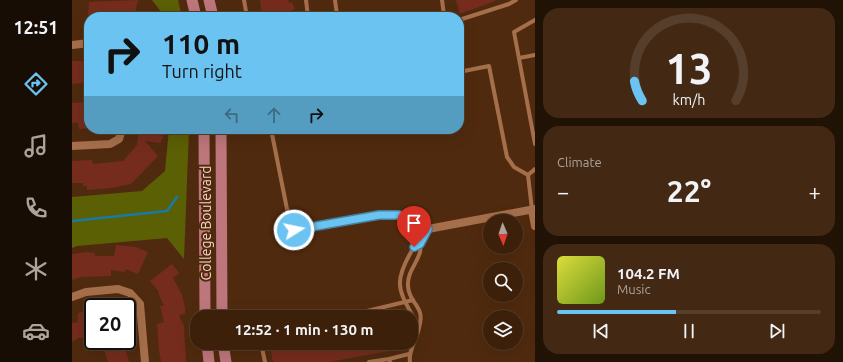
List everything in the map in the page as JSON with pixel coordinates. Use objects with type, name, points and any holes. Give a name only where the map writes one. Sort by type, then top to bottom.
[{"type":"main road","points":[[192,0],[195,12]]},
{"type":"main road","points":[[209,0],[212,12]]},
{"type":"main road","name":"College Boulevard","points":[[204,134],[205,310]]},
{"type":"main road","name":"College Boulevard","points":[[221,134],[222,310]]},
{"type":"main road","points":[[208,350],[209,362]]},
{"type":"main road","points":[[224,350],[226,362]]},
{"type":"street","points":[[72,46],[84,44]]},
{"type":"street","points":[[72,146],[110,144],[119,139],[120,134]]},
{"type":"street","points":[[428,229],[534,210],[535,226]]},
{"type":"street","points":[[72,297],[86,292],[118,289],[130,293],[140,304],[145,362]]},
{"type":"lane","points":[[244,0],[246,12]]},
{"type":"lane","points":[[306,0],[307,12]]},
{"type":"lane","points":[[334,0],[336,12]]},
{"type":"lane","points":[[442,0],[444,12]]},
{"type":"lane","points":[[464,18],[509,4],[516,0]]},
{"type":"lane","points":[[535,20],[514,32],[534,132],[535,144]]},
{"type":"lane","points":[[519,58],[535,55]]},
{"type":"lane","points":[[464,71],[489,66],[507,157],[514,167],[528,175]]},
{"type":"lane","points":[[272,134],[290,219],[294,230],[379,215],[399,215],[428,229],[420,244],[414,247],[400,275],[400,288],[405,303],[419,328]]},
{"type":"lane","points":[[528,175],[535,169]]},
{"type":"lane","points":[[528,175],[534,210]]},
{"type":"lane","points":[[410,362],[409,354],[417,339],[422,318],[408,286],[409,276],[421,251],[420,244]]},
{"type":"lane","points":[[374,310],[413,300]]},
{"type":"lane","points":[[262,350],[265,362]]},
{"type":"lane","points":[[369,362],[390,360],[409,354]]},
{"type":"shaded area","points":[[152,0],[178,0],[181,12],[161,12]]},
{"type":"shaded area","points":[[169,134],[189,134],[184,259],[167,238],[77,246],[72,248],[72,197],[142,191],[165,171]]},
{"type":"building","points":[[138,0],[135,12],[88,12],[89,2]]},
{"type":"building","points":[[260,0],[288,0],[289,3],[292,2],[295,9],[290,12],[261,12]]},
{"type":"building","points":[[456,0],[495,0],[464,13],[459,12]]},
{"type":"building","points":[[72,61],[84,61],[84,83],[72,84]]},
{"type":"building","points":[[84,102],[84,128],[79,129],[78,122],[72,123],[72,103]]},
{"type":"building","points":[[138,134],[161,134],[164,138],[161,140],[161,143],[145,141],[158,156],[131,184],[112,188],[87,190],[87,186],[83,186],[83,183],[72,183],[72,161],[92,160],[93,164],[123,161],[137,145]]},
{"type":"building","points":[[116,245],[136,247],[148,252],[138,274],[125,269],[125,272],[111,270],[111,276],[81,277],[72,280],[72,254],[88,252],[95,253],[95,256],[114,256]]},
{"type":"building","points":[[172,264],[179,273],[173,278],[182,295],[185,308],[185,314],[179,315],[184,326],[186,362],[161,362],[159,350],[157,324],[164,322],[160,306],[164,306],[158,293],[159,292],[150,281]]},
{"type":"building","points":[[84,312],[84,338],[79,338],[72,342],[72,323],[78,322],[78,313]]},
{"type":"building","points":[[104,350],[126,350],[129,362],[108,362]]},
{"type":"building","points":[[270,350],[395,350],[329,362],[273,362]]},
{"type":"waterway","points":[[72,221],[167,211],[177,197]]},
{"type":"route","points":[[294,230],[379,215],[399,215],[408,218],[428,229],[420,244],[414,247]]}]
